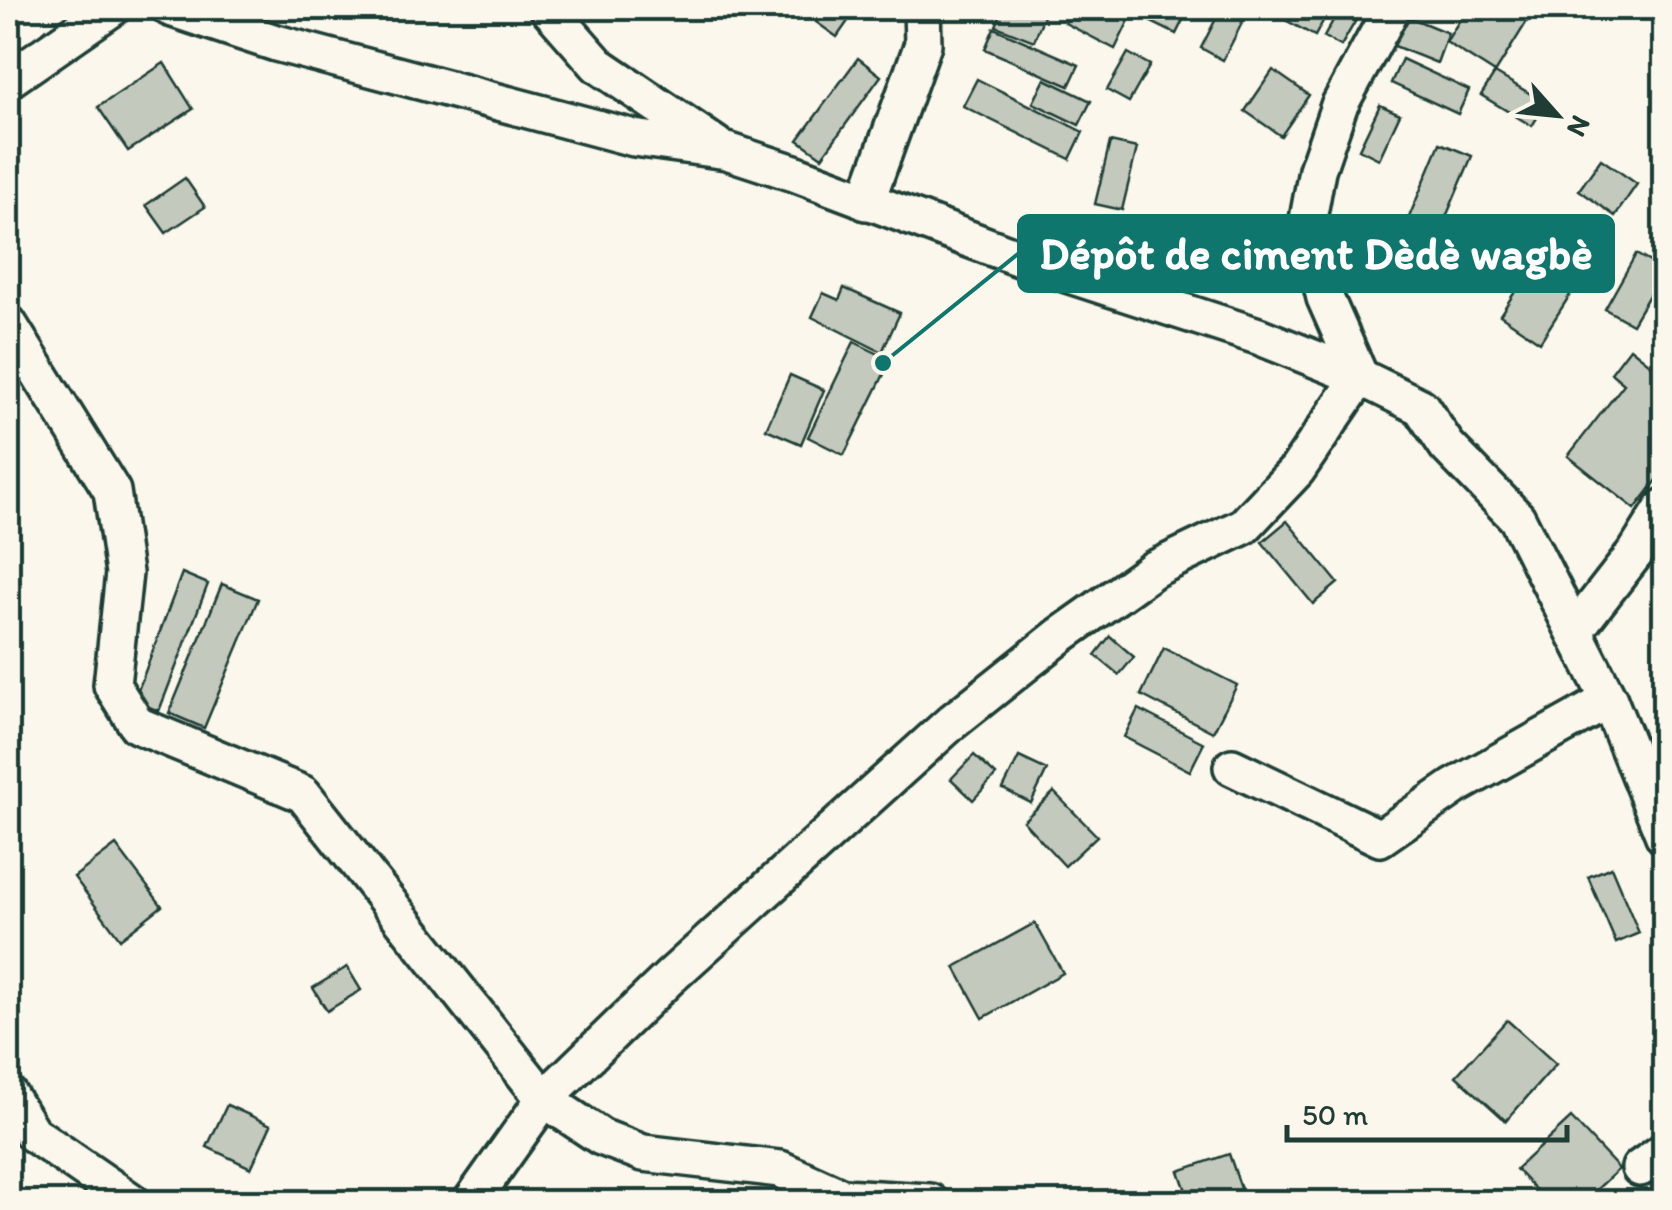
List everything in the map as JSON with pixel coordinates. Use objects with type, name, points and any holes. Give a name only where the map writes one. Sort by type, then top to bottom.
[{"type":"street","points":[[8,80],[112,8]]},
{"type":"street","points":[[170,8],[276,43],[634,138],[726,151],[1030,262],[1258,336],[1360,377],[1421,407],[1447,446],[1517,518],[1609,700],[1664,836]]},
{"type":"street","points":[[548,8],[598,65],[726,151]]},
{"type":"street","points":[[866,202],[923,44],[922,8]]},
{"type":"street","points":[[1360,377],[1325,298],[1307,225],[1317,170],[1339,106],[1392,8]]},
{"type":"street","points":[[8,324],[112,491],[124,573],[112,685],[137,724],[304,794],[544,1099],[602,1137],[643,1153],[780,1169],[842,1197],[930,1202]]},
{"type":"street","points":[[471,1202],[544,1099],[670,978],[952,722],[1061,635],[1154,569],[1244,526],[1297,470],[1360,377]]},
{"type":"street","points":[[1576,629],[1650,554],[1664,507]]},
{"type":"street","points":[[1232,767],[1380,838],[1454,787],[1609,700]]},
{"type":"street","points":[[8,1094],[32,1134],[132,1202]]},
{"type":"building","points":[[826,8],[857,8],[837,37],[816,22]]},
{"type":"building","points":[[1003,8],[1047,8],[1034,41],[996,26]]},
{"type":"building","points":[[1073,8],[1135,8],[1115,49],[1065,23]]},
{"type":"building","points":[[1155,8],[1189,8],[1176,34],[1149,21]]},
{"type":"building","points":[[1263,8],[1330,8],[1315,36]]},
{"type":"building","points":[[1340,8],[1363,8],[1341,46],[1324,37]]},
{"type":"building","points":[[1467,8],[1519,8],[1531,15],[1495,73],[1446,42]]},
{"type":"building","points":[[1221,9],[1243,21],[1223,60],[1201,48]]},
{"type":"building","points":[[1399,13],[1448,33],[1437,63],[1387,43]]},
{"type":"building","points":[[994,28],[1079,65],[1069,86],[985,49]]},
{"type":"building","points":[[1128,53],[1150,65],[1129,102],[1107,90]]},
{"type":"building","points":[[858,58],[881,76],[822,157],[798,140]]},
{"type":"building","points":[[1402,59],[1469,90],[1458,114],[1391,83]]},
{"type":"building","points":[[164,63],[193,109],[128,151],[98,107]]},
{"type":"building","points":[[1273,70],[1309,95],[1281,136],[1245,111]]},
{"type":"building","points":[[1495,73],[1546,103],[1532,126],[1481,95]]},
{"type":"building","points":[[977,79],[1083,132],[1070,159],[963,106]]},
{"type":"building","points":[[1045,79],[1091,101],[1079,125],[1033,103]]},
{"type":"building","points":[[1380,105],[1400,114],[1379,159],[1359,149]]},
{"type":"building","points":[[1110,142],[1137,148],[1122,210],[1095,204]]},
{"type":"building","points":[[1440,143],[1472,156],[1428,259],[1397,246]]},
{"type":"building","points":[[1601,159],[1637,184],[1615,216],[1579,190]]},
{"type":"building","points":[[185,178],[205,207],[166,233],[146,205]]},
{"type":"building","points":[[1558,225],[1598,251],[1540,342],[1500,315]]},
{"type":"building","points":[[1636,254],[1664,270],[1632,324],[1605,309]]},
{"type":"building","points":[[844,288],[900,313],[882,352],[812,317],[823,293],[839,300]]},
{"type":"building","points":[[854,342],[891,360],[844,455],[808,437]]},
{"type":"building","points":[[1630,348],[1664,375],[1664,471],[1635,509],[1568,456],[1624,384],[1611,373]]},
{"type":"building","points":[[790,375],[824,390],[801,444],[766,429]]},
{"type":"building","points":[[1287,521],[1338,583],[1313,604],[1262,542]]},
{"type":"building","points":[[182,573],[208,584],[159,711],[134,701]]},
{"type":"building","points":[[222,584],[258,599],[204,728],[169,713]]},
{"type":"building","points":[[1110,636],[1134,657],[1119,675],[1095,655]]},
{"type":"building","points":[[1164,648],[1237,685],[1213,732],[1141,695]]},
{"type":"building","points":[[1138,709],[1204,743],[1190,771],[1124,737]]},
{"type":"building","points":[[974,755],[996,775],[973,800],[951,779]]},
{"type":"building","points":[[1019,757],[1047,770],[1031,803],[1003,789]]},
{"type":"building","points":[[1054,792],[1097,836],[1065,866],[1023,821]]},
{"type":"building","points":[[116,845],[162,906],[120,939],[74,877]]},
{"type":"building","points":[[1611,867],[1639,933],[1616,943],[1588,877]]},
{"type":"building","points":[[1035,923],[1063,973],[983,1018],[955,967]]},
{"type":"building","points":[[347,967],[361,990],[327,1011],[313,988]]},
{"type":"building","points":[[1507,1020],[1556,1064],[1506,1121],[1456,1076]]},
{"type":"building","points":[[227,1105],[271,1125],[251,1168],[207,1147]]},
{"type":"building","points":[[1571,1118],[1619,1169],[1583,1202],[1547,1202],[1516,1169]]},
{"type":"building","points":[[1229,1154],[1243,1194],[1219,1202],[1190,1202],[1179,1171]]},
{"type":"place","name":"Dépôt de ciment Dèdè wagbè","points":[[883,363]]}]
